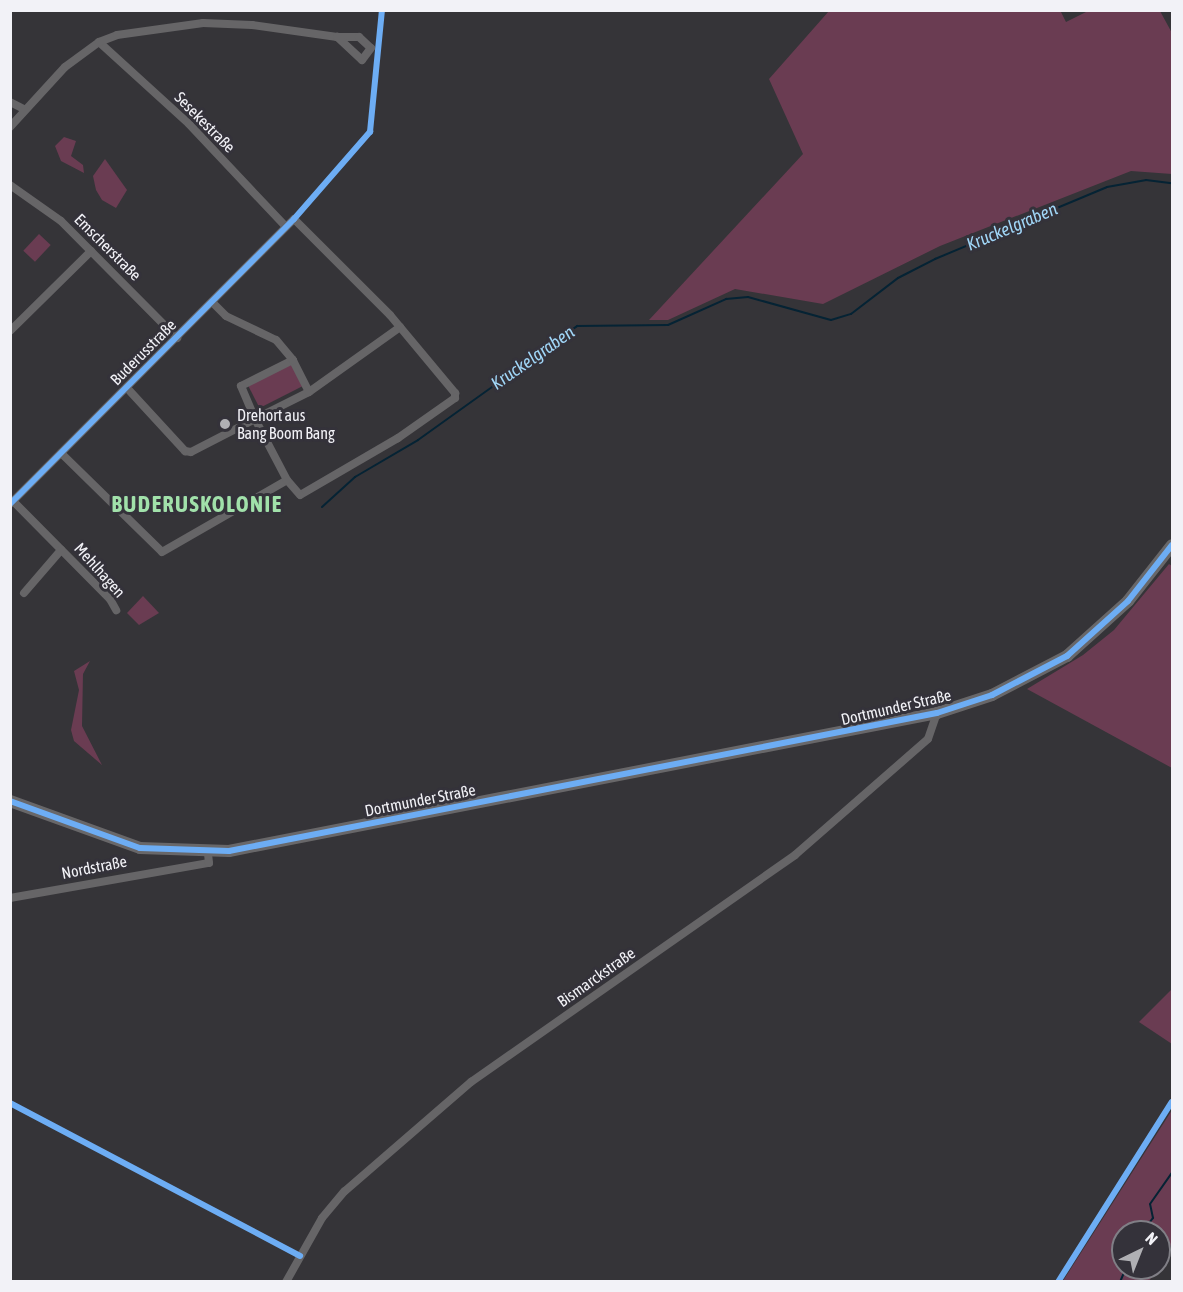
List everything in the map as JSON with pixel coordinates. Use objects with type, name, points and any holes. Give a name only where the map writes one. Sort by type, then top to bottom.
[{"type":"main road","name":"Dortmunder Straße","points":[[10,801],[140,848],[208,853],[417,817],[937,713],[992,694],[1067,656],[1116,614],[1170,553]]},
{"type":"street","points":[[10,128],[45,85],[99,42],[136,31],[204,23],[252,25],[337,37]]},
{"type":"street","name":"Sesekestraße","points":[[99,42],[189,124],[286,227]]},
{"type":"street","points":[[10,102],[24,109]]},
{"type":"street","name":"Emscherstraße","points":[[10,185],[61,221],[177,338]]},
{"type":"street","points":[[286,227],[294,219],[400,327],[455,393],[455,398],[398,438],[300,495],[288,480],[255,419],[241,386],[293,360]]},
{"type":"street","name":"Buderusstraße","points":[[12,502],[213,303],[286,227]]},
{"type":"street","points":[[10,331],[91,251]]},
{"type":"street","points":[[213,303],[226,316],[270,334],[293,360],[309,392]]},
{"type":"street","points":[[127,388],[188,452],[309,392],[400,327]]},
{"type":"street","points":[[61,453],[162,552],[288,480]]},
{"type":"street","name":"Mehlhagen","points":[[12,502],[110,599],[116,610]]},
{"type":"street","name":"Mehlhagen","points":[[24,593],[61,550]]},
{"type":"street","name":"Bismarckstraße","points":[[287,1281],[322,1218],[345,1191],[471,1082],[795,855],[928,739],[937,713]]},
{"type":"street","name":"Nordstraße","points":[[10,898],[209,863],[208,853]]},
{"type":"shaded area","points":[[1060,10],[1066,22],[1088,11],[1160,11],[1172,33],[1172,174],[1131,171],[940,246],[823,304],[735,289],[668,320],[649,320],[803,154],[769,79],[829,11]]},
{"type":"shaded area","points":[[64,137],[76,141],[71,156],[83,165],[84,173],[61,161],[55,146]]},
{"type":"shaded area","points":[[105,159],[127,190],[116,208],[102,200],[96,190],[93,176]]},
{"type":"shaded area","points":[[39,234],[51,245],[35,262],[23,251]]},
{"type":"shaded area","points":[[291,364],[302,386],[260,408],[248,386]]},
{"type":"shaded area","points":[[1169,564],[1172,566],[1172,768],[1027,689],[1083,655],[1114,630]]},
{"type":"shaded area","points":[[143,596],[159,613],[139,625],[127,613]]},
{"type":"shaded area","points":[[90,661],[83,674],[82,726],[102,765],[74,741],[71,730],[79,690],[74,671]]},
{"type":"shaded area","points":[[1172,989],[1172,1044],[1139,1022]]},
{"type":"shaded area","points":[[1172,1110],[1172,1243],[1171,1245],[1171,1220],[1111,1220],[1111,1280],[1149,1281],[1063,1281]]},
{"type":"waterway","name":"Kruckelgraben","points":[[322,507],[355,477],[418,440],[577,326],[668,325],[726,299],[748,297],[831,320],[851,314],[898,278],[935,259],[1107,187],[1146,180],[1172,183]]},
{"type":"waterway","points":[[1151,1220],[1150,1204],[1172,1172]]},
{"type":"cycle path","points":[[10,504],[294,219],[370,132],[382,10]]},
{"type":"cycle path","points":[[10,801],[140,848],[229,851],[937,713],[992,695],[1067,656],[1128,601],[1172,545]]},
{"type":"cycle path","points":[[1058,1282],[1172,1102]]},
{"type":"cycle path","points":[[10,1103],[300,1256]]},
{"type":"place","name":"Drehort aus Bang Boom Bang","points":[[225,424]]},
{"type":"district","name":"BUDERUSKOLONIE","points":[[197,505]]}]
